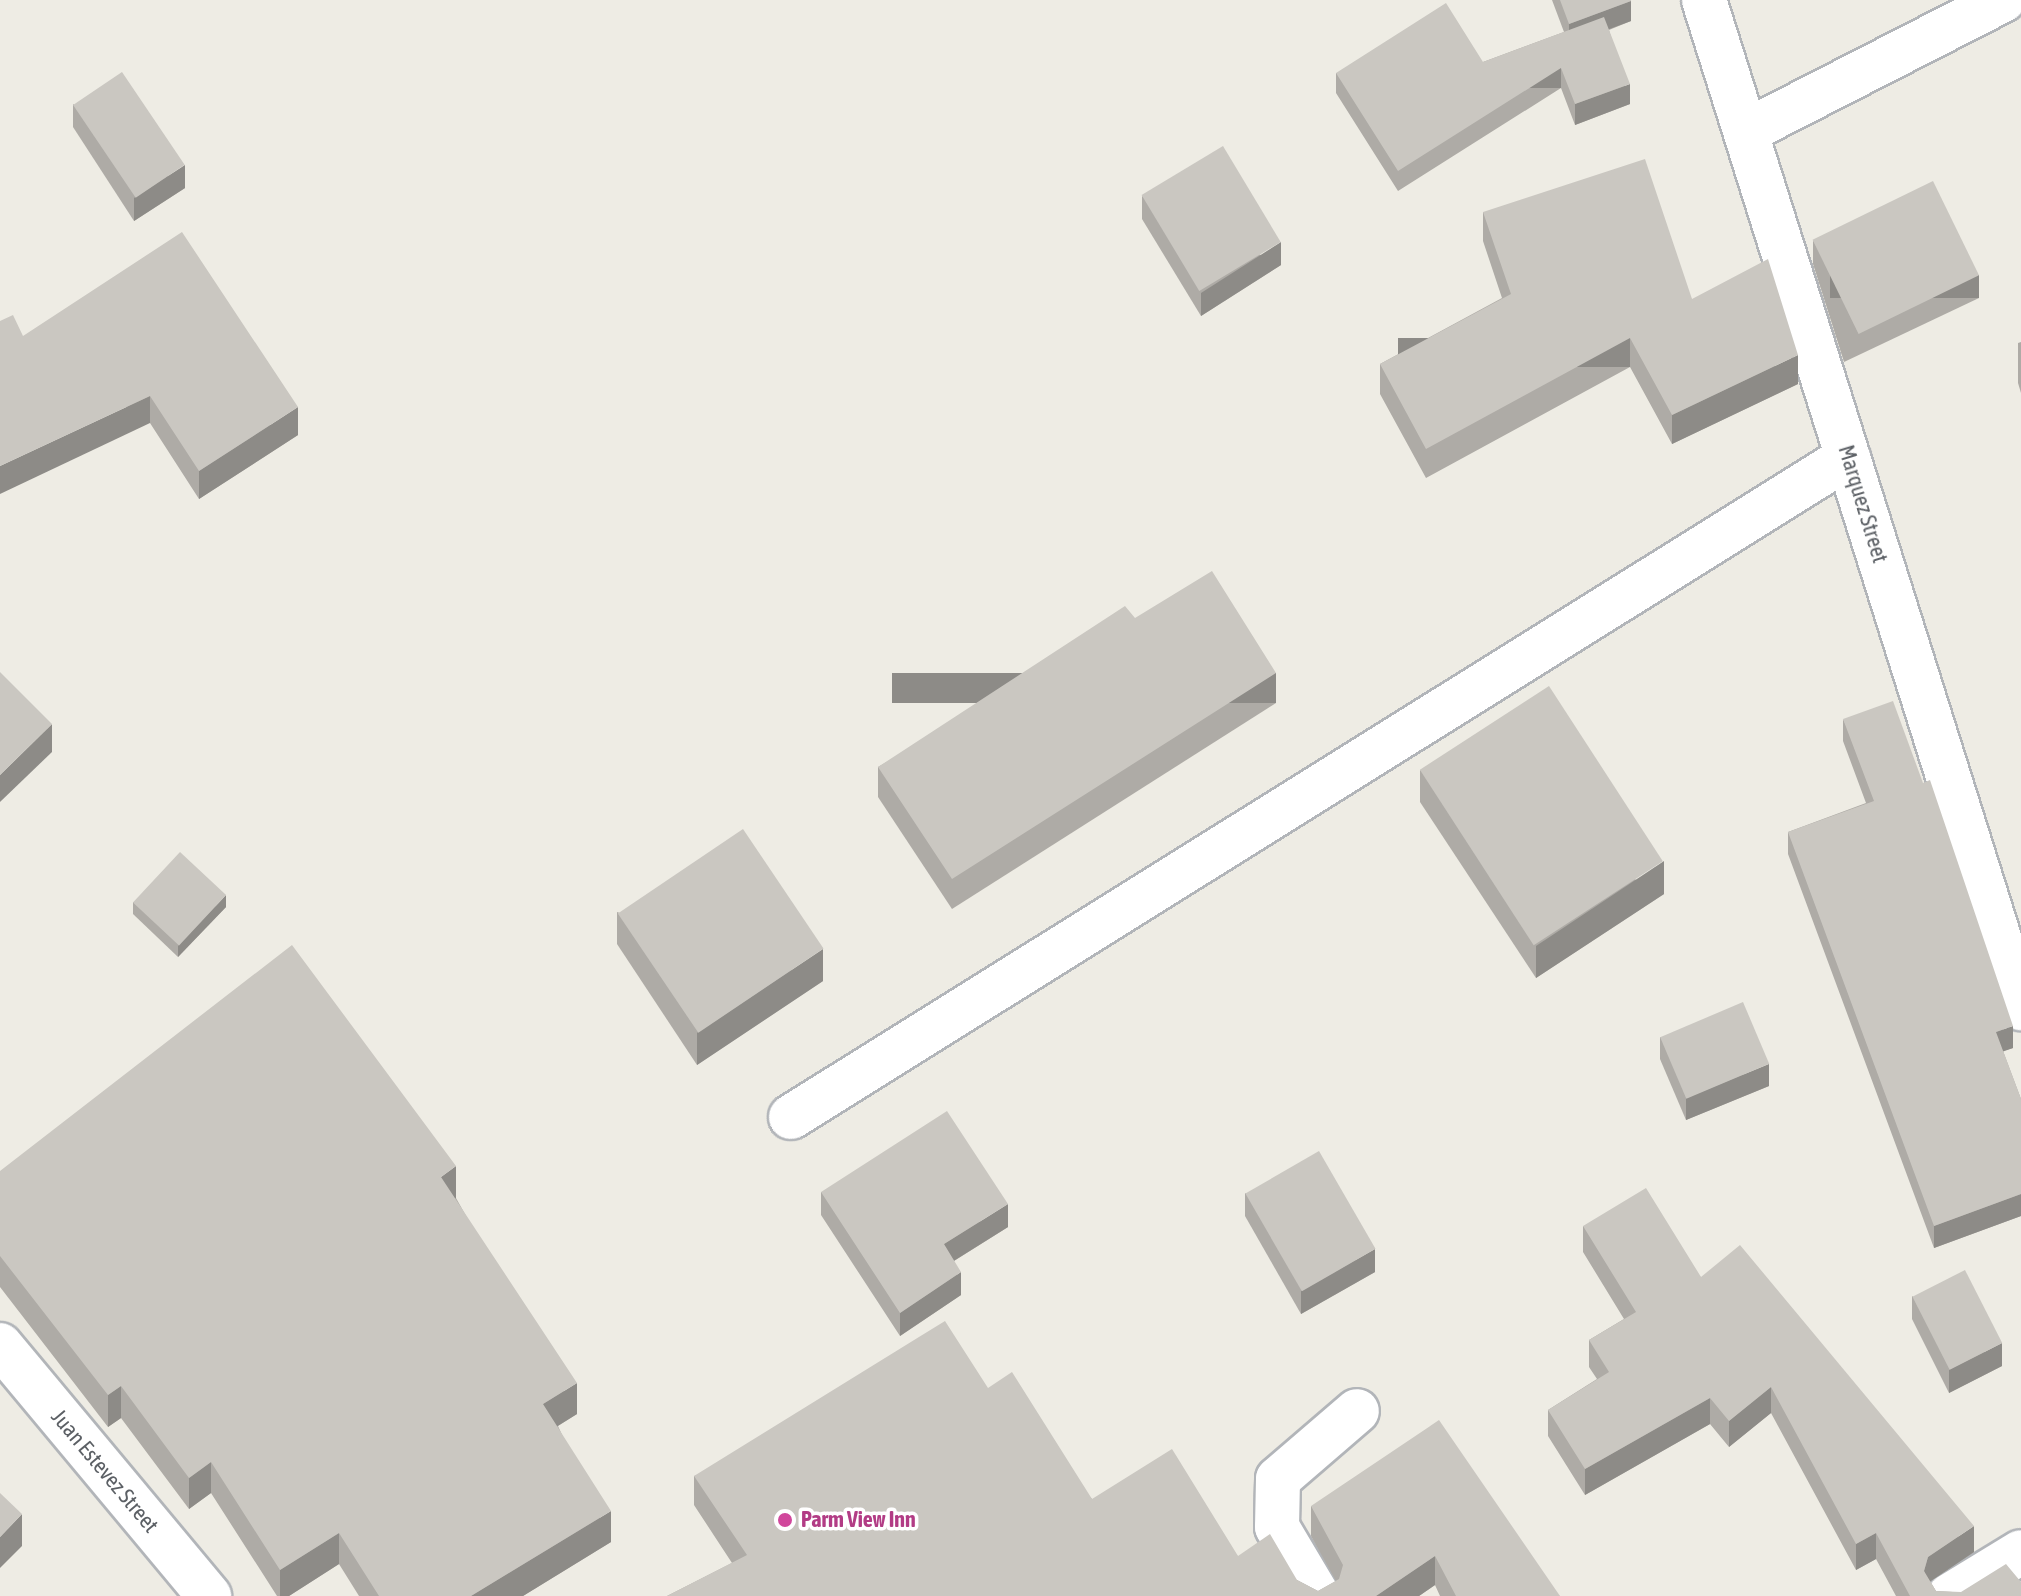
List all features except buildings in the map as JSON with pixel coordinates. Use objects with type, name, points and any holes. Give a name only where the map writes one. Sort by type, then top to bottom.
[{"type":"street","name":"Marquez Street","points":[[1704,0],[2021,1008]]},
{"type":"street","points":[[1747,131],[2003,0]]},
{"type":"street","points":[[791,1117],[1848,457]]},
{"type":"street","name":"Juan Estevez Street","points":[[0,1345],[209,1596]]},
{"type":"street","points":[[1318,1596],[1277,1527],[1278,1479],[1357,1411]]},
{"type":"street","points":[[1949,1596],[2021,1552]]},
{"type":"place","name":"Parm View Inn","points":[[785,1520]]}]
